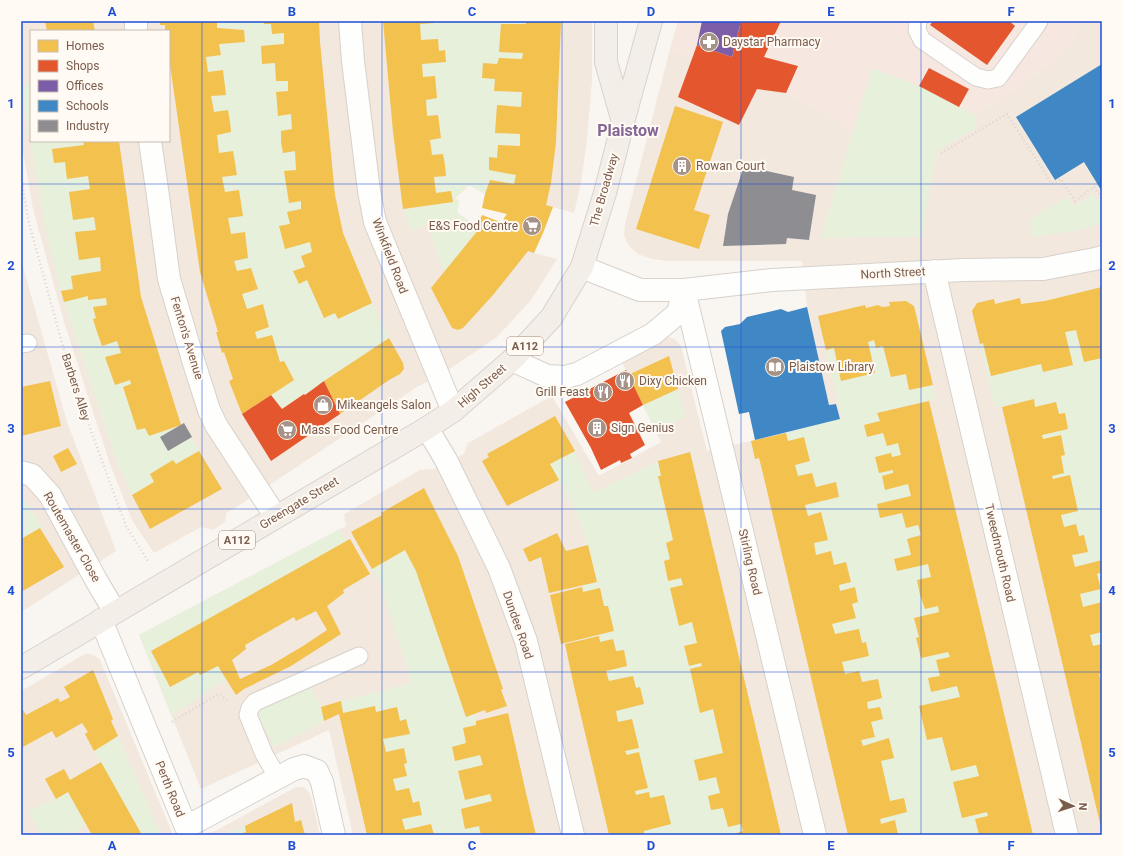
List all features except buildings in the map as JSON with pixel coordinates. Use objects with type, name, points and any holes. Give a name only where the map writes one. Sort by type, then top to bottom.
[{"type":"main road","points":[[606,21],[606,62],[623,122]]},
{"type":"main road","name":"The Broadway","points":[[582,267],[605,192],[651,21]]},
{"type":"main road","name":"High Street","points":[[453,411],[512,360],[551,318],[582,267]]},
{"type":"main road","name":"Greengate Street","points":[[21,668],[427,428],[453,411]]},
{"type":"street","name":"Winkfield Road","points":[[350,21],[353,61],[369,191],[376,222],[453,411]]},
{"type":"street","name":"Fenton's Avenue","points":[[150,142],[169,279],[209,410],[216,425],[276,517]]},
{"type":"street","name":"North Street","points":[[582,267],[640,290],[684,290],[772,280],[934,271],[1043,269],[1102,257]]},
{"type":"street","name":"Tweedmouth Road","points":[[934,271],[1067,835]]},
{"type":"street","name":"High Street","points":[[512,360],[548,376],[565,377],[577,374],[653,334],[678,313],[684,290]]},
{"type":"street","name":"Stirling Road","points":[[684,290],[815,835]]},
{"type":"street","name":"Dundee Road","points":[[427,428],[446,460],[499,568],[526,641],[573,835]]},
{"type":"street","name":"Routemaster Close","points":[[21,472],[32,475],[50,495],[96,580],[108,616]]},
{"type":"street","name":"Perth Road","points":[[108,616],[148,735],[187,831],[294,769],[304,766],[317,771],[322,782],[334,835]]},
{"type":"lane","points":[[918,21],[917,30],[922,40],[976,77],[988,80],[998,78],[1039,21]]},
{"type":"lane","points":[[278,778],[264,754],[248,715],[250,708],[255,702],[359,656]]},
{"type":"path","points":[[941,153],[1007,114],[1052,184],[1061,179],[1075,200],[1094,187],[1100,195],[1102,194]]},
{"type":"path","name":"Barbers Alley","points":[[21,178],[29,223],[72,379],[126,526],[162,584]]},
{"type":"path","points":[[148,735],[218,694],[248,715]]},
{"type":"shaded area","points":[[21,21],[592,21],[592,80],[587,139],[581,183],[574,213],[553,207],[485,194],[470,185],[455,198],[459,201],[457,212],[476,228],[534,253],[557,259],[531,300],[497,337],[445,372],[417,387],[226,513],[225,522],[213,530],[201,527],[154,553],[132,520],[110,464],[65,325],[33,209],[21,139]]},
{"type":"shaded area","points":[[678,21],[1085,21],[1058,58],[976,115],[919,86],[872,68],[853,132],[841,125],[828,113],[786,93],[757,89],[670,49]]},
{"type":"shaded area","points":[[1085,21],[1102,21],[1102,835],[353,835],[329,730],[201,789],[139,635],[346,526],[344,514],[420,470],[434,469],[464,454],[468,443],[552,396],[599,476],[661,442],[621,360],[669,337],[676,340],[681,346],[707,451],[840,419],[836,404],[829,405],[807,307],[802,261],[668,261],[652,259],[638,254],[629,246],[624,235],[625,224],[670,49],[757,89],[786,93],[828,113],[841,125],[872,68],[919,86],[976,115],[1058,58]]},
{"type":"shaded area","points":[[21,260],[67,422],[116,551],[21,612]]},
{"type":"shaded area","points":[[85,654],[91,654],[100,660],[173,835],[21,835],[21,691]]},
{"type":"shaded area","points":[[296,787],[303,787],[309,792],[320,835],[202,835],[217,830]]},
{"type":"green space","points":[[217,21],[263,21],[264,24],[271,24],[272,34],[284,33],[284,44],[261,46],[262,64],[275,63],[276,81],[288,81],[288,91],[276,92],[291,114],[292,129],[281,131],[283,153],[295,151],[296,170],[284,172],[289,202],[301,201],[301,209],[287,212],[290,224],[279,226],[285,249],[310,242],[312,252],[301,256],[305,267],[294,271],[299,284],[307,280],[324,318],[335,313],[338,319],[372,303],[389,338],[282,409],[271,395],[294,380],[280,362],[257,339],[255,332],[269,327],[263,305],[247,309],[242,294],[258,289],[251,268],[237,271],[234,261],[248,257],[245,232],[231,234],[228,218],[242,216],[225,192],[222,177],[237,175],[233,151],[219,153],[217,135],[231,132],[230,122],[214,112],[211,96],[225,95],[222,70],[208,72],[206,57],[221,55],[219,44],[245,42],[244,30],[217,28]]},
{"type":"green space","points":[[434,21],[526,21],[526,24],[501,24],[499,52],[523,53],[522,59],[499,58],[497,64],[483,63],[482,78],[495,79],[494,91],[522,92],[521,107],[497,105],[495,133],[520,134],[520,146],[498,145],[497,158],[489,158],[489,170],[516,175],[514,184],[491,180],[485,194],[469,185],[455,198],[459,201],[457,212],[479,229],[445,271],[440,263],[428,224],[412,231],[403,209],[453,202],[451,191],[436,193],[434,177],[446,176],[443,154],[432,155],[430,140],[441,138],[438,115],[427,116],[426,100],[437,98],[435,76],[423,77],[422,64],[446,62],[445,50],[439,51],[438,39],[421,40],[420,24],[434,23]]},
{"type":"green space","points":[[872,68],[919,86],[976,115],[975,129],[936,151],[922,237],[821,238]]},
{"type":"green space","points":[[30,84],[30,140],[21,90],[21,85]]},
{"type":"green space","points":[[30,142],[83,142],[84,145],[52,149],[54,163],[65,162],[67,179],[88,176],[90,189],[69,192],[73,219],[94,217],[96,230],[75,233],[79,260],[100,257],[101,271],[71,276],[73,289],[61,291],[46,228]]},
{"type":"green space","points":[[1093,194],[1098,201],[1102,199],[1102,223],[1079,230],[1031,237],[1030,219],[1067,197],[1075,206]]},
{"type":"green space","points":[[88,296],[88,300],[106,298],[107,305],[93,308],[96,318],[97,332],[102,346],[117,341],[121,353],[105,358],[115,385],[130,380],[131,384],[123,387],[137,430],[145,428],[149,436],[181,425],[168,451],[192,437],[199,451],[176,464],[173,461],[150,474],[154,482],[132,495],[117,462],[64,302]]},
{"type":"green space","points":[[1076,330],[1084,362],[1102,358],[1102,562],[1101,560],[1075,567],[1072,555],[1088,551],[1084,535],[1079,536],[1076,524],[1064,527],[1061,515],[1078,511],[1070,475],[1053,479],[1052,476],[1064,473],[1061,456],[1065,455],[1061,435],[1043,439],[1042,435],[1068,429],[1065,413],[1059,414],[1056,402],[1035,407],[1033,399],[995,408],[980,344],[983,343],[991,376],[1041,364],[1073,364],[1065,332]]},
{"type":"green space","points":[[874,340],[876,348],[883,346],[891,377],[906,374],[909,390],[933,385],[936,399],[878,413],[880,421],[864,425],[867,437],[883,433],[887,446],[898,443],[901,455],[892,457],[891,453],[875,457],[893,470],[893,473],[882,476],[885,489],[908,484],[911,496],[877,504],[881,518],[902,513],[906,528],[918,525],[921,535],[907,539],[911,555],[895,559],[897,571],[928,564],[931,577],[917,580],[925,608],[938,606],[939,612],[915,618],[921,658],[948,652],[950,657],[936,660],[940,676],[928,679],[931,692],[957,686],[960,697],[919,707],[927,740],[942,737],[951,771],[976,765],[979,776],[953,783],[962,818],[987,812],[988,816],[975,819],[979,835],[898,835],[895,820],[881,824],[880,819],[907,812],[903,798],[890,801],[881,761],[894,758],[889,738],[863,746],[861,740],[875,737],[871,722],[883,719],[880,707],[868,709],[867,702],[882,698],[878,679],[862,682],[859,671],[845,674],[842,662],[869,655],[866,642],[862,643],[859,629],[835,634],[832,624],[856,618],[852,604],[855,587],[840,591],[839,585],[851,582],[846,562],[834,565],[831,551],[816,555],[814,543],[828,540],[821,512],[808,516],[805,505],[839,497],[836,482],[816,487],[812,473],[798,476],[795,465],[809,461],[804,437],[788,441],[786,433],[842,418],[826,350],[834,348],[841,381],[875,373],[868,342]]},
{"type":"green space","points":[[678,389],[685,418],[655,429],[643,405]]},
{"type":"green space","points":[[575,451],[593,493],[658,461],[661,476],[658,477],[673,540],[666,543],[670,559],[664,561],[668,581],[681,578],[683,585],[680,625],[692,622],[697,643],[684,647],[689,666],[701,663],[702,666],[690,669],[701,712],[713,709],[723,753],[694,761],[699,781],[716,777],[720,793],[708,796],[711,810],[723,808],[741,824],[743,831],[728,835],[644,835],[644,831],[671,824],[664,795],[650,798],[636,795],[635,791],[648,788],[639,753],[627,755],[625,751],[639,748],[632,719],[618,722],[616,711],[644,704],[640,687],[636,688],[633,676],[609,681],[606,671],[627,666],[624,650],[616,651],[613,639],[600,642],[598,635],[614,631],[608,606],[604,606],[600,588],[583,592],[582,585],[597,581],[588,545],[575,510],[550,464]]},
{"type":"green space","points":[[21,497],[25,499],[42,527],[21,539]]},
{"type":"green space","points":[[340,529],[346,541],[151,651],[170,687],[198,672],[201,675],[218,666],[226,679],[172,715],[139,635]]},
{"type":"green space","points":[[405,550],[416,571],[466,717],[474,714],[476,725],[463,728],[466,743],[452,747],[455,761],[480,755],[483,765],[458,772],[465,800],[490,794],[492,801],[461,809],[465,829],[479,826],[481,835],[434,835],[431,824],[405,830],[402,819],[422,814],[419,802],[413,803],[409,788],[396,791],[393,779],[407,776],[404,764],[407,763],[403,749],[386,752],[383,739],[409,734],[406,720],[400,721],[397,707],[376,712],[375,706],[343,713],[341,701],[412,683],[380,582],[372,569]]},
{"type":"green space","points":[[1102,572],[1102,602],[1083,607],[1080,594],[1097,574]]},
{"type":"green space","points":[[1102,632],[1102,644],[1093,646],[1090,635]]},
{"type":"green space","points":[[308,684],[321,707],[324,721],[274,747],[259,717],[260,711],[264,705]]},
{"type":"green space","points":[[118,736],[161,835],[142,835],[94,751]]},
{"type":"green space","points":[[68,792],[87,825],[70,835],[41,835],[28,811]]},
{"type":"green space","points":[[245,826],[246,832],[237,835],[224,835]]},
{"type":"place","name":"Daystar Pharmacy","points":[[709,42]]},
{"type":"place","name":"Rowan Court","points":[[682,166]]},
{"type":"place","name":"E&S Food Centre","points":[[532,226]]},
{"type":"place","name":"Plaistow Library","points":[[775,367]]},
{"type":"place","name":"Dixy Chicken","points":[[625,381]]},
{"type":"place","name":"Grill Feast","points":[[603,392]]},
{"type":"place","name":"Mikeangels Salon","points":[[323,405]]},
{"type":"place","name":"Sign Genius","points":[[597,428]]},
{"type":"place","name":"Mass Food Centre","points":[[287,430]]},
{"type":"district","name":"Plaistow","points":[[628,130]]}]
